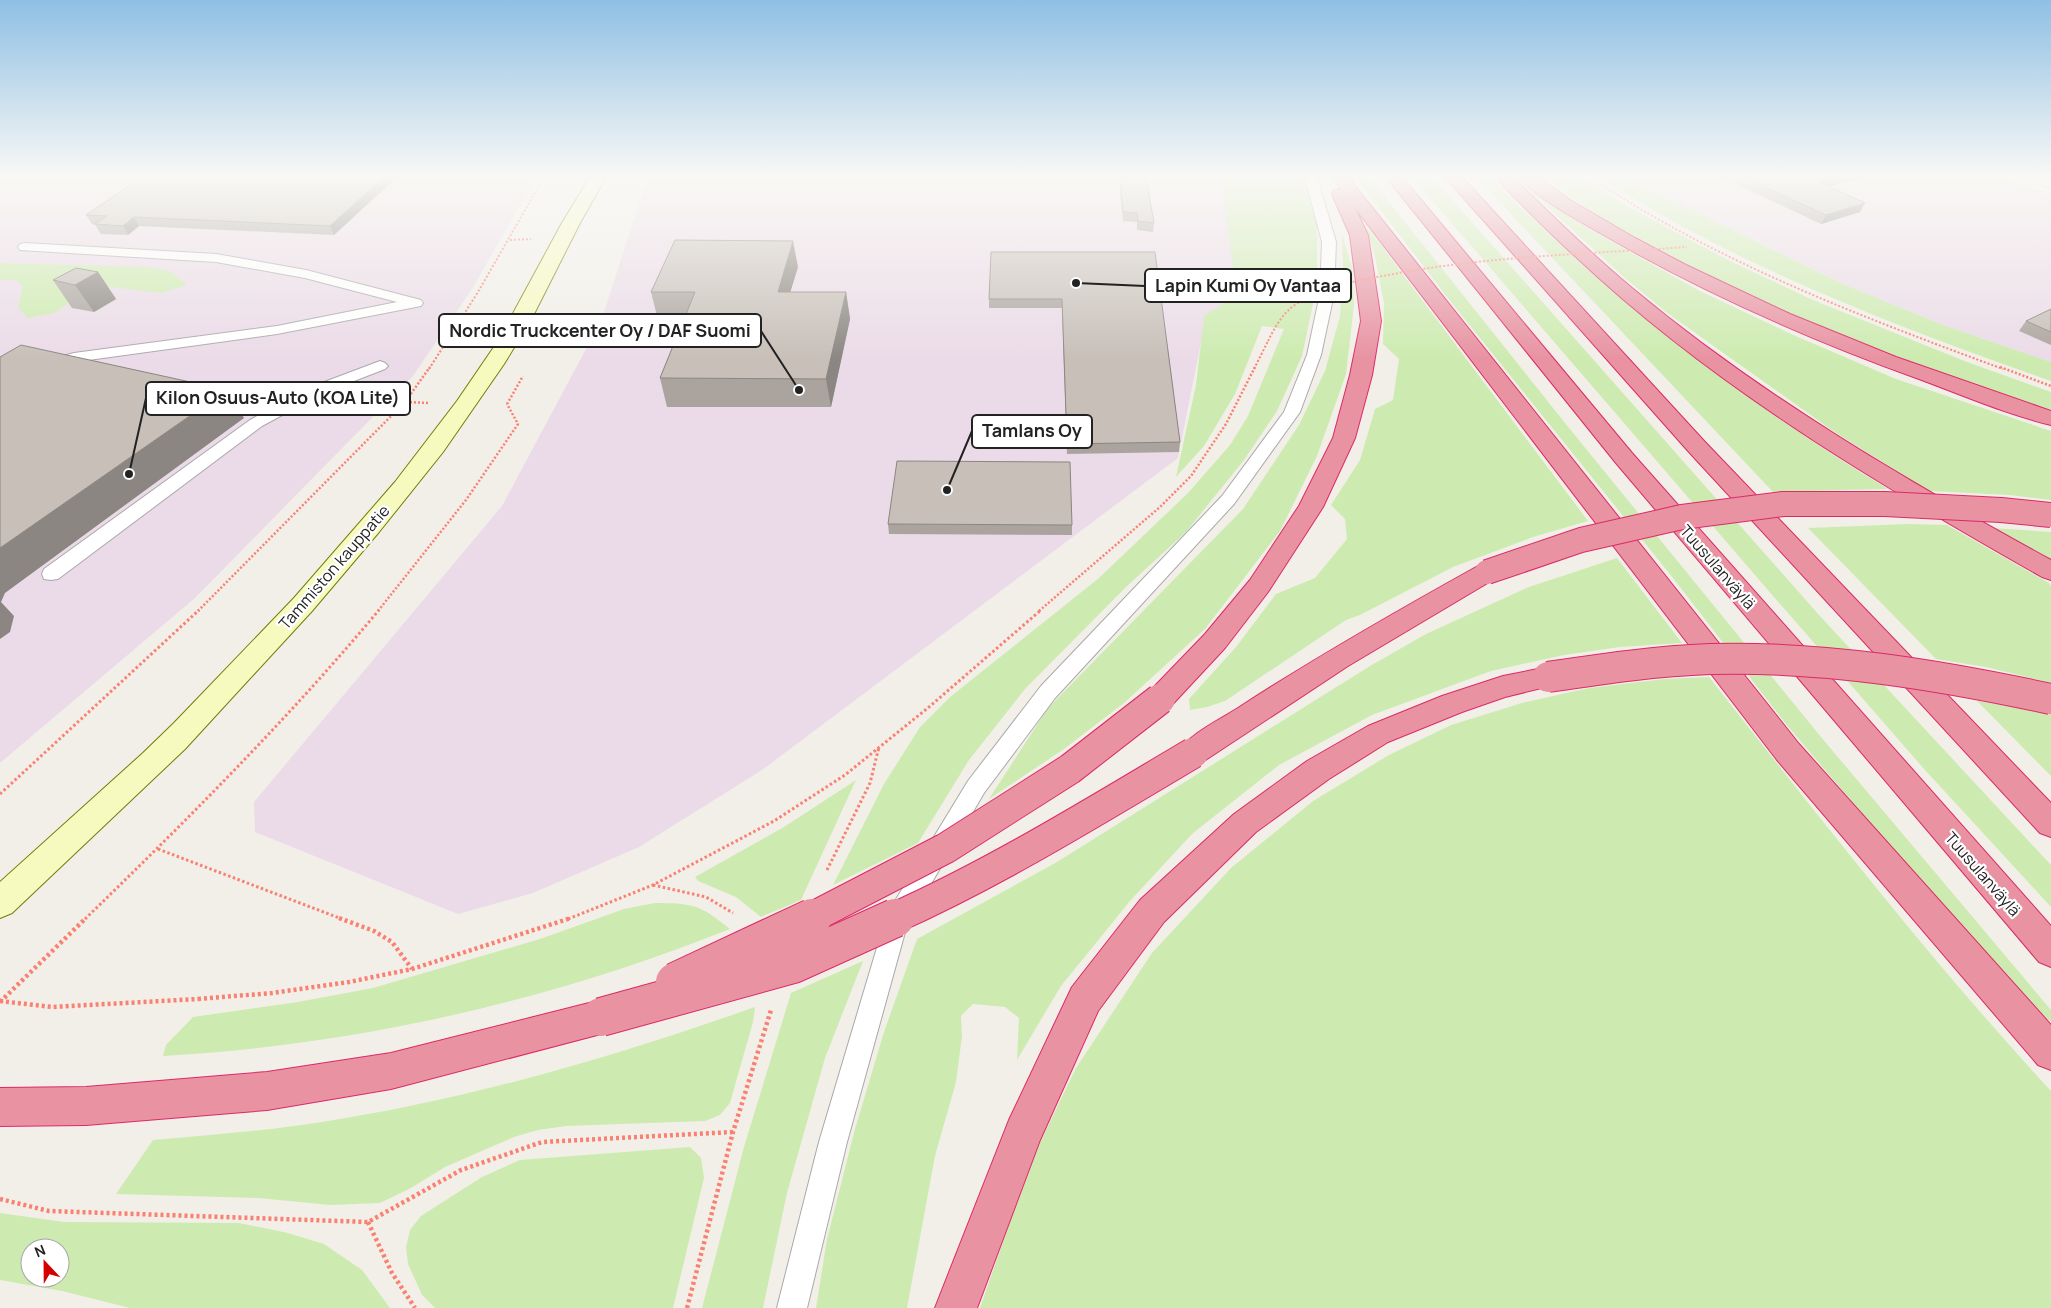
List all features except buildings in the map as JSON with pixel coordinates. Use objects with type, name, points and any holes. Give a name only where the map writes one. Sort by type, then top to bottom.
[{"type":"highway","points":[[601,1017],[782,933],[946,848],[1070,769],[1160,699],[1215,641],[1259,586],[1311,507],[1344,438],[1361,375],[1371,321],[1359,238]]},
{"type":"highway","points":[[1388,238],[1788,752],[2051,1052]]},
{"type":"highway","name":"Tuusulanväylä","points":[[1444,238],[1624,458],[2051,951]]},
{"type":"highway","points":[[1509,238],[1697,447],[2051,824]]},
{"type":"highway","points":[[1566,238],[1645,309],[1750,387],[1918,496],[2051,571]]},
{"type":"highway","points":[[1623,238],[1660,260],[1725,292],[1848,346],[1952,385],[2051,418]]},
{"type":"highway","points":[[0,1107],[86,1106],[267,1091],[391,1071],[601,1017],[793,964],[934,900],[1059,832],[1193,753],[1248,715],[1377,635],[1487,572],[1590,538],[1682,517],[1782,504],[1895,505],[2001,510],[2051,515]]},
{"type":"highway","points":[[956,1308],[1023,1134],[1085,999],[1152,911],[1245,823],[1318,770],[1378,734],[1452,704],[1503,687],[1548,678],[1660,662],[1754,659],[1848,664],[1950,678],[2051,699]]},
{"type":"main road","name":"Tammiston kauppatie","points":[[0,903],[155,760],[293,617],[372,526],[495,363],[531,302],[564,238]]},
{"type":"lane","points":[[792,1308],[832,1142],[896,922],[976,787],[1048,692],[1228,500],[1292,412],[1314,354],[1327,294],[1328,238]]},
{"type":"lane","points":[[0,377],[74,358],[277,330],[416,303],[306,274],[216,258],[25,247]]},
{"type":"lane","points":[[51,574],[256,423],[317,390],[380,366]]},
{"type":"path","points":[[1695,238],[1820,298],[1957,352],[2051,386]]},
{"type":"path","points":[[0,794],[74,728],[204,605],[405,402],[433,364],[510,240],[534,239]]},
{"type":"path","points":[[0,1001],[52,1007],[272,994],[349,982],[412,968],[487,946],[652,885],[774,821],[845,775],[937,701],[1160,507],[1194,472],[1219,436],[1238,403],[1278,322],[1293,307],[1319,294],[1360,281],[1425,268],[1482,261],[1687,247]]},
{"type":"path","points":[[0,1001],[158,849],[312,690],[422,560],[503,448],[518,424],[507,404]]},
{"type":"path","points":[[824,876],[870,783],[879,746]]},
{"type":"path","points":[[158,849],[374,931],[392,942],[412,968]]},
{"type":"path","points":[[652,885],[683,890],[720,902],[741,919]]},
{"type":"path","points":[[687,1308],[733,1132],[774,1002]]},
{"type":"path","points":[[0,1199],[49,1210],[368,1222],[461,1170],[542,1142],[733,1132]]},
{"type":"path","points":[[368,1222],[392,1273],[415,1308]]},
{"type":"shaded area","points":[[0,238],[501,238],[474,286],[413,376],[195,598],[0,763]]},
{"type":"shaded area","points":[[628,238],[1259,238],[1264,304],[1206,317],[1178,458],[762,770],[639,847],[533,893],[458,914],[255,832],[254,802],[502,506],[601,321]]},
{"type":"shaded area","points":[[1750,238],[2051,238],[2051,362],[1943,325],[1843,284]]},
{"type":"green space","points":[[1229,238],[1317,238],[1317,285],[1302,356],[1277,411],[1244,460],[1186,532],[1126,587],[1025,689],[969,760],[918,843],[833,885],[884,784],[920,727],[950,697],[1099,578],[1188,493],[1230,445],[1248,416],[1284,329],[1262,326],[1235,394],[1204,446],[1176,477],[1196,385],[1204,316],[1237,295]]},
{"type":"green space","points":[[1342,238],[1352,268],[1354,305],[1346,374],[1317,456],[1280,531],[1205,629],[1124,703],[1064,749],[989,799],[1048,708],[1243,509],[1299,425],[1325,371],[1340,316],[1343,268]]},
{"type":"green space","points":[[1370,238],[1376,238],[1588,521],[1533,537],[1453,567],[1360,615],[1346,620],[1225,701],[1190,710],[1189,699],[1236,647],[1276,594],[1315,578],[1347,539],[1345,519],[1331,505],[1360,460],[1375,409],[1393,400],[1399,359],[1383,344],[1384,303]]},
{"type":"green space","points":[[1402,238],[1418,238],[1569,428],[1821,737],[2051,1010],[2051,1021],[2043,1018],[1949,916],[1786,724],[1673,578]]},
{"type":"green space","points":[[1465,238],[1486,238],[1819,615],[2051,865],[2051,907],[1925,770]]},
{"type":"green space","points":[[1534,238],[1554,238],[1630,306],[1730,384],[1781,420],[1888,489],[1773,492]]},
{"type":"green space","points":[[1581,238],[1605,238],[1700,291],[1791,334],[1896,379],[2051,431],[2051,500],[2009,495],[1929,491],[1836,433],[1666,312]]},
{"type":"green space","points":[[1635,238],[1687,238],[1813,300],[1967,362],[2051,392],[2051,411],[1888,353],[1792,314],[1695,270]]},
{"type":"green space","points":[[1704,238],[1749,238],[1843,284],[1943,325],[2051,362],[2051,381],[1877,316],[1762,267]]},
{"type":"green space","points":[[0,263],[147,267],[170,271],[187,285],[161,293],[110,287],[88,290],[54,313],[28,318],[18,307],[23,287],[16,280],[0,280]]},
{"type":"green space","points":[[1908,524],[1947,525],[2049,583],[2051,587],[2051,683],[1986,667],[1936,659],[1808,528]]},
{"type":"green space","points":[[1993,528],[2051,532],[2051,561]]},
{"type":"green space","points":[[1617,558],[1682,643],[1620,647],[1564,655],[1491,671],[1372,715],[1279,765],[1192,834],[1130,901],[1061,986],[1017,1060],[1019,1018],[1005,1007],[973,1004],[961,1016],[962,1036],[956,1082],[935,1156],[907,1308],[816,1308],[827,1239],[855,1129],[884,1032],[917,939],[1057,862],[1370,666],[1426,634],[1529,587]]},
{"type":"green space","points":[[1709,677],[1919,940],[2051,1091],[2051,1308],[980,1308],[1031,1161],[1076,1068],[1152,953],[1231,868],[1313,801],[1389,755],[1451,725],[1522,703],[1589,688],[1664,679]]},
{"type":"green space","points":[[1977,701],[2051,713],[2051,776]]},
{"type":"green space","points":[[856,780],[801,900],[761,917],[736,897],[698,881],[695,877],[784,827]]},
{"type":"green space","points":[[655,903],[696,907],[730,929],[662,955],[593,978],[523,998],[452,1015],[308,1042],[163,1056],[166,1045],[193,1017],[298,1002],[373,988],[540,939],[624,909]]},
{"type":"green space","points":[[863,961],[825,1058],[787,1193],[763,1308],[702,1308],[744,1147],[791,993]]},
{"type":"green space","points":[[755,1007],[753,1022],[730,1103],[720,1115],[705,1121],[566,1126],[538,1130],[514,1137],[445,1167],[411,1188],[380,1203],[330,1205],[258,1198],[116,1194],[153,1140],[301,1125],[377,1113],[487,1089],[649,1043]]},
{"type":"green space","points":[[690,1147],[701,1158],[704,1178],[673,1308],[435,1308],[422,1295],[408,1264],[406,1247],[410,1230],[421,1216],[482,1177],[520,1160]]},
{"type":"green space","points":[[0,1213],[64,1222],[239,1223],[288,1233],[324,1244],[362,1270],[390,1308],[130,1308],[45,1288],[70,1288],[70,1238],[20,1238],[20,1284],[0,1280]]},
{"type":"place","name":"Lapin Kumi Oy Vantaa","points":[[1076,283]]},
{"type":"place","name":"Nordic Truckcenter Oy / DAF Suomi","points":[[799,390]]},
{"type":"place","name":"Kilon Osuus-Auto (KOA Lite)","points":[[129,474]]},
{"type":"place","name":"Tamlans Oy","points":[[947,490]]}]
